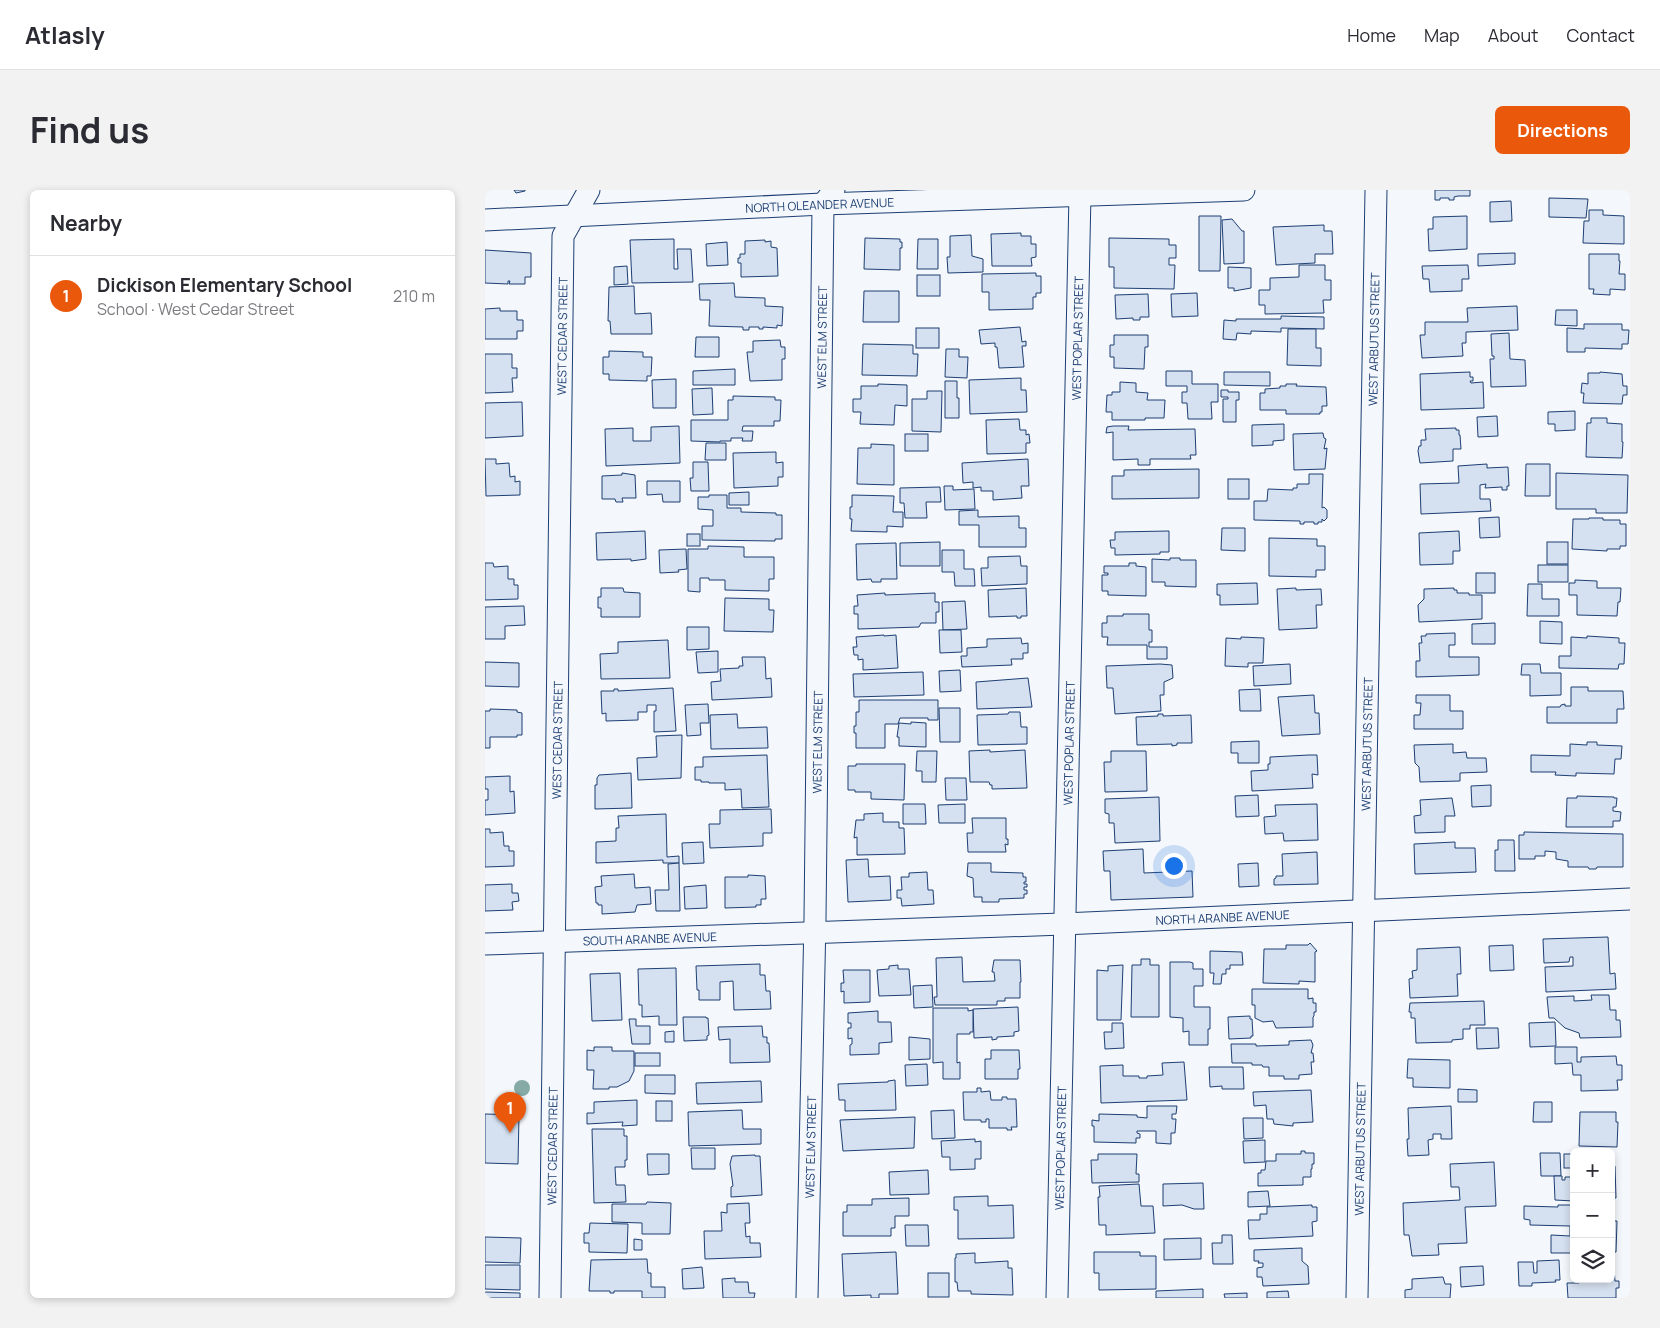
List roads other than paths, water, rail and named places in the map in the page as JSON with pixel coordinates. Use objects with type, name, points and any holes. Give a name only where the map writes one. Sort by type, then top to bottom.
[{"type":"street","name":"WEST CEDAR STREET","points":[[550,1298],[563,236],[589,190]]},
{"type":"street","name":"NORTH OLEANDER AVENUE","points":[[485,220],[573,217],[828,197],[1244,190]]},
{"type":"street","name":"WEST ARBUTUS STREET","points":[[1357,1298],[1376,190]]},
{"type":"street","name":"WEST POPLAR STREET","points":[[1057,1298],[1063,924],[1081,192]]},
{"type":"street","name":"WEST ELM STREET","points":[[807,1298],[828,197]]},
{"type":"street","name":"NORTH ARANBE AVENUE","points":[[815,932],[1063,924],[1630,899]]},
{"type":"street","name":"SOUTH ARANBE AVENUE","points":[[485,944],[815,932]]},
{"type":"place","name":"Dickison Elementary School","points":[[510,1133]]}]
